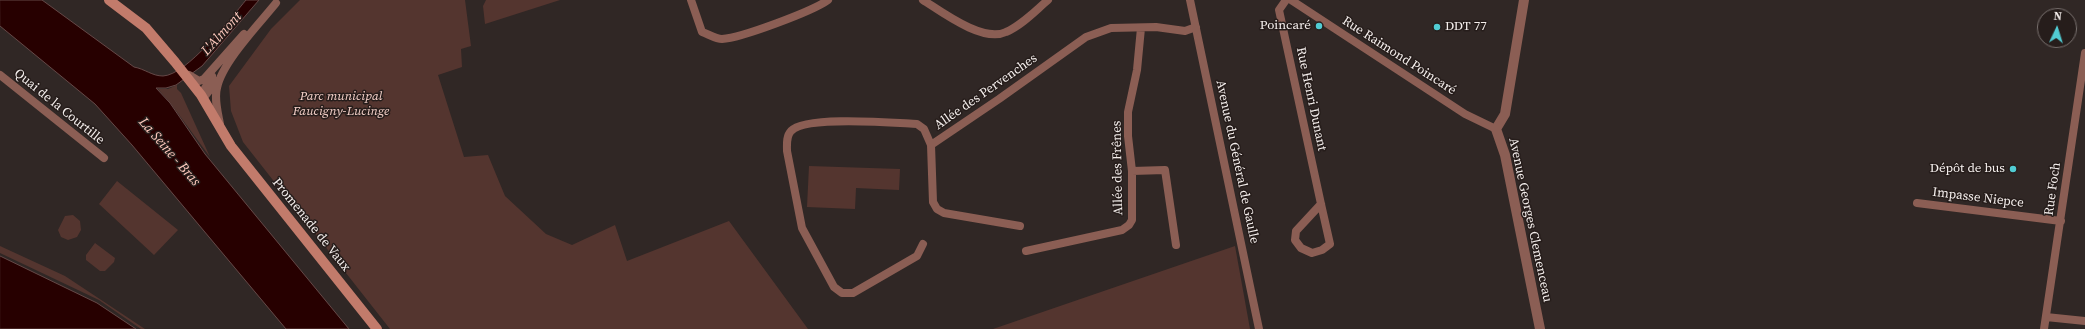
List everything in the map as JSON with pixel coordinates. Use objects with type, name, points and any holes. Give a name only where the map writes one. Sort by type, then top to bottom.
[{"type":"main road","name":"Promenade de Vaux","points":[[109,0],[146,28],[193,82],[223,134],[377,329]]},
{"type":"street","points":[[691,0],[702,32],[722,39],[749,32],[782,20],[828,0]]},
{"type":"street","points":[[923,0],[974,30],[995,35],[1005,33],[1019,25],[1048,0]]},
{"type":"street","name":"Avenue du Général de Gaulle","points":[[1190,0],[1259,329]]},
{"type":"street","name":"Rue Henri Dunant","points":[[1286,0],[1280,10],[1321,204],[1329,233],[1330,244],[1322,250],[1312,253],[1301,248],[1295,240],[1296,232],[1321,204]]},
{"type":"street","name":"Rue Raimond Poincaré","points":[[1291,0],[1465,114],[1496,129]]},
{"type":"street","name":"Avenue Georges Clemenceau","points":[[1524,0],[1505,114],[1496,129],[1505,155],[1540,329]]},
{"type":"street","points":[[193,82],[204,79],[243,36],[278,1]]},
{"type":"street","points":[[243,36],[208,82],[201,95],[206,96],[245,41],[278,1]]},
{"type":"street","name":"Allée des Pervenches","points":[[1020,226],[944,213],[937,209],[933,202],[931,145],[999,100],[1086,37],[1111,28],[1156,27],[1185,30],[1196,27]]},
{"type":"street","name":"Allée des Frênes","points":[[1026,251],[1122,230],[1129,225],[1132,216],[1132,171],[1128,136],[1128,112],[1137,70],[1140,28]]},
{"type":"street","name":"Rue Foch","points":[[2044,329],[2085,53]]},
{"type":"street","name":"Quai de la Courtille","points":[[0,75],[104,158]]},
{"type":"street","points":[[220,77],[216,88],[216,101],[223,134]]},
{"type":"street","points":[[923,244],[917,256],[853,293],[842,293],[834,287],[802,228],[787,151],[787,139],[791,130],[802,124],[860,120],[917,124],[924,129],[931,145]]},
{"type":"street","points":[[1132,171],[1165,170],[1176,245]]},
{"type":"street","name":"Impasse Niepce","points":[[1917,202],[2061,221]]},
{"type":"street","points":[[2046,317],[2085,321]]},
{"type":"green space","name":"Parc municipal Faucigny-Lucinge","points":[[300,0],[465,0],[471,46],[461,49],[462,67],[438,75],[464,157],[488,155],[505,196],[546,234],[572,245],[615,225],[627,261],[729,221],[808,329],[390,329],[243,142],[231,111],[229,86],[271,29]]},
{"type":"green space","points":[[486,0],[560,0],[485,24],[483,6]]},
{"type":"green space","points":[[177,85],[177,89],[181,93],[210,157],[171,104],[158,89],[168,89]]},
{"type":"green space","points":[[809,166],[900,169],[899,190],[856,188],[855,209],[807,207]]},
{"type":"green space","points":[[117,181],[178,230],[154,255],[99,204]]},
{"type":"green space","points":[[73,215],[80,221],[81,230],[77,237],[68,240],[61,237],[58,230],[65,216]]},
{"type":"green space","points":[[95,243],[115,258],[114,262],[105,271],[100,271],[86,260],[86,255]]},
{"type":"green space","points":[[0,246],[65,276],[145,329],[141,329],[99,300],[0,253]]},
{"type":"green space","points":[[1235,246],[1250,329],[993,329]]},
{"type":"water","points":[[0,0],[42,0],[134,67],[155,75],[163,76],[173,73],[196,56],[246,0],[259,0],[202,66],[176,85],[166,88],[156,88],[170,103],[205,154],[349,329],[286,329],[132,145],[95,104],[0,26]]},
{"type":"water","points":[[0,256],[97,303],[136,329],[0,329]]},
{"type":"place","name":"Poincaré","points":[[1319,26]]},
{"type":"place","name":"DDT 77","points":[[1437,27]]},
{"type":"place","name":"Dépôt de bus","points":[[2013,169]]},
{"type":"water label","name":"L'Almont","points":[[222,34]]},
{"type":"water label","name":"La Seine - Bras","points":[[169,152]]}]
